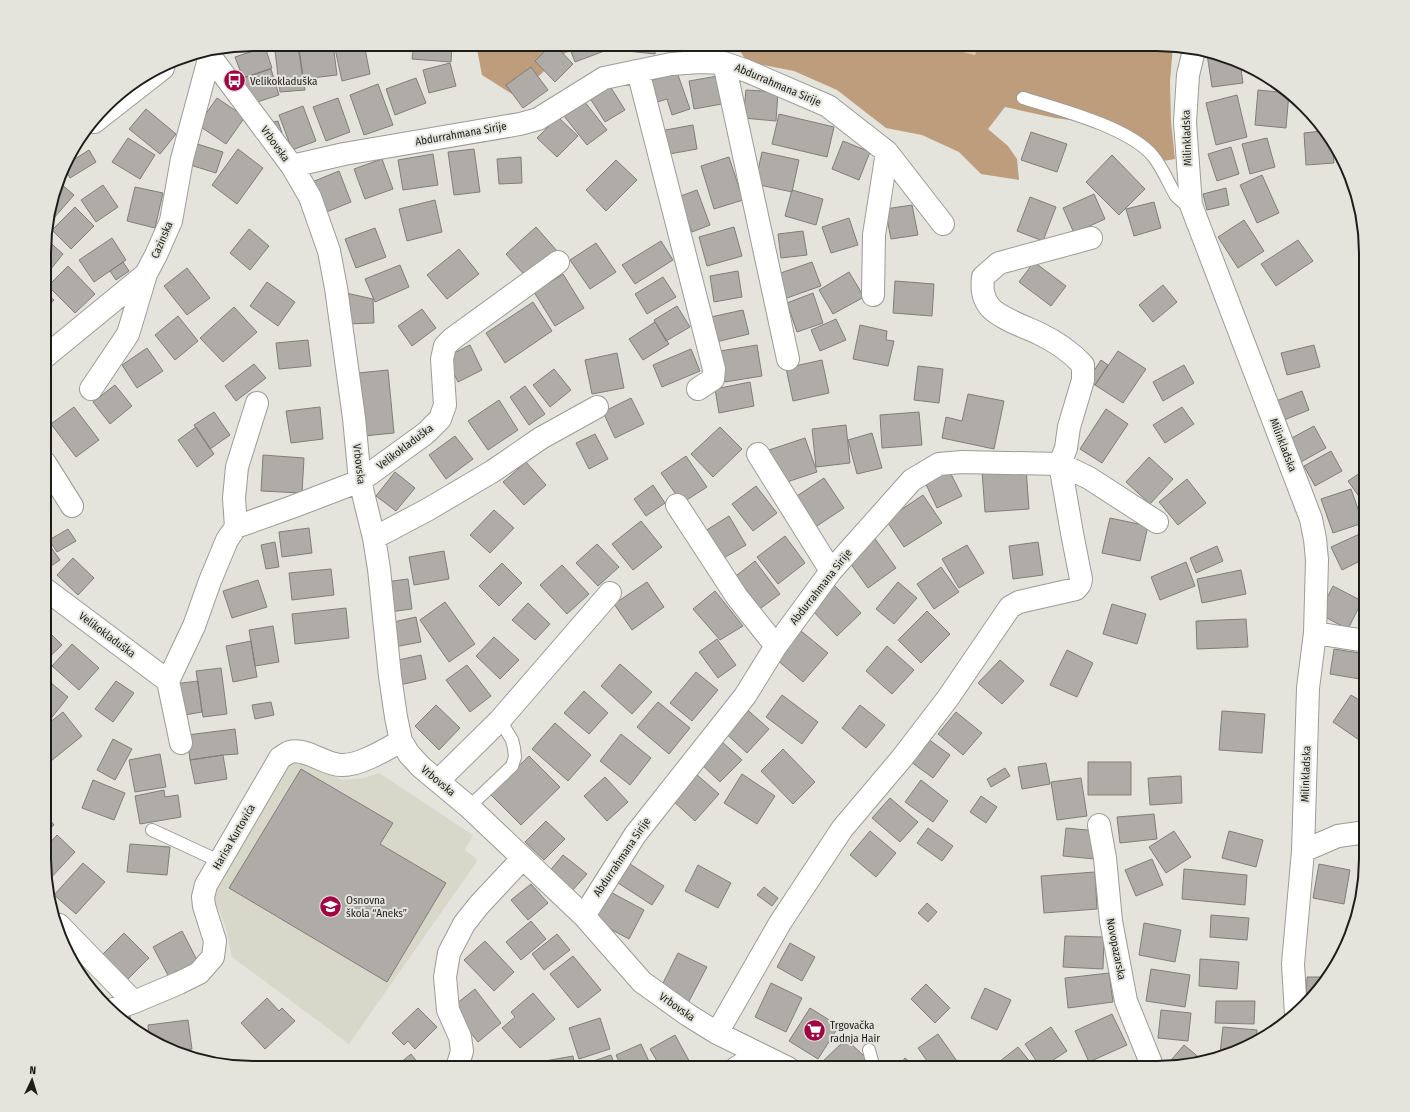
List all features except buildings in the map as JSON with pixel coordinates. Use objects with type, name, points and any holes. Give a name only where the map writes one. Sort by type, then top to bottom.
[{"type":"street","name":"Milinkladska","points":[[1193,55],[1188,75],[1185,122],[1191,205],[1311,519],[1315,539],[1317,560],[1314,633],[1308,688],[1303,851],[1293,964],[1296,1006]]},
{"type":"street","name":"Cazinska","points":[[51,352],[146,274],[156,256],[171,221],[182,160],[208,56]]},
{"type":"street","name":"Vrbovska","points":[[210,56],[292,166],[310,197],[329,251],[336,288],[354,418],[360,481],[374,538],[379,568],[391,683],[401,741],[409,754],[421,767],[469,807],[584,916],[642,982],[716,1033],[758,1054]]},
{"type":"street","name":"Abdurrahmana Sirije","points":[[292,166],[344,154],[520,124],[538,119],[604,78],[671,64],[700,62],[724,63],[828,106],[887,152],[943,224]]},
{"type":"street","points":[[724,63],[788,359]]},
{"type":"street","points":[[638,71],[714,369],[713,379],[698,389]]},
{"type":"street","points":[[114,106],[142,84]]},
{"type":"street","points":[[873,295],[874,235],[887,152]]},
{"type":"street","points":[[716,1033],[780,924],[842,829],[902,758],[948,698],[1010,607],[1019,602],[1076,589],[1080,584],[1081,579],[1060,464],[1066,448],[1069,427],[1083,380],[1083,365],[1072,353],[1056,343],[1009,320],[990,307],[982,294],[983,277],[999,263],[1091,238]]},
{"type":"street","name":"Velikokladuška","points":[[236,527],[360,481],[426,433],[440,419],[445,405],[442,359],[444,346],[558,262]]},
{"type":"street","points":[[91,389],[128,334],[146,274]]},
{"type":"street","points":[[181,743],[168,681],[194,626],[227,540],[236,527],[234,498],[237,467],[257,403]]},
{"type":"street","points":[[374,538],[493,471],[541,438],[597,407]]},
{"type":"street","points":[[758,454],[831,571]]},
{"type":"street","name":"Abdurrahmana Sirije","points":[[584,916],[635,835],[745,696],[776,646],[831,571],[912,480],[939,464],[962,462],[1060,464],[1090,478],[1157,522]]},
{"type":"street","points":[[51,473],[72,506]]},
{"type":"street","points":[[677,505],[737,597],[776,646]]},
{"type":"street","name":"Velikokladuška","points":[[51,593],[168,681]]},
{"type":"street","points":[[438,781],[500,720],[610,593]]},
{"type":"street","points":[[1314,633],[1359,640]]},
{"type":"street","name":"Harisa Kurtovića","points":[[117,1008],[179,983],[199,973],[213,957],[215,942],[204,906],[203,896],[206,885],[280,758],[291,752],[304,752],[328,763],[341,765],[355,763],[401,741]]},
{"type":"street","name":"Novopazarska","points":[[1099,825],[1105,858],[1110,921],[1126,1001],[1150,1061]]},
{"type":"street","points":[[1303,851],[1338,836],[1359,833]]},
{"type":"street","points":[[459,1061],[462,1051],[460,1037],[448,1010],[445,977],[449,953],[464,924],[479,905],[523,858]]},
{"type":"street","points":[[65,932],[134,1002]]},
{"type":"street","points":[[747,1061],[758,1054],[773,1061]]},
{"type":"lane","points":[[1023,98],[1098,123],[1130,138],[1153,156],[1176,196],[1180,200],[1191,205]]},
{"type":"lane","points":[[469,807],[512,766],[515,756],[512,740],[500,720]]},
{"type":"lane","points":[[152,830],[219,861]]},
{"type":"lane","points":[[869,1050],[872,1061]]},
{"type":"shaded area","points":[[477,51],[570,51],[561,55],[540,75],[512,94],[482,75]]},
{"type":"shaded area","points":[[740,51],[960,51],[975,55],[976,51],[1172,51],[1170,82],[1171,122],[1175,159],[1163,161],[1100,124],[1055,118],[1005,107],[988,129],[1008,146],[1017,159],[1019,180],[981,174],[959,152],[922,135],[886,128],[837,90],[794,71],[747,62]]},
{"type":"shaded area","points":[[960,51],[976,51],[975,55]]},
{"type":"shaded area","name":"Osnovna škola “Aneks”","points":[[295,761],[308,762],[342,780],[364,778],[379,773],[473,835],[465,850],[478,860],[349,1044],[232,957],[226,928],[220,912],[212,899],[212,890],[283,767]]},
{"type":"place","name":"Velikokladuška","points":[[234,81]]},
{"type":"place","name":"Osnovna škola “Aneks”","points":[[331,906]]},
{"type":"place","name":"Trgovačka radnja Hair","points":[[814,1031]]}]
